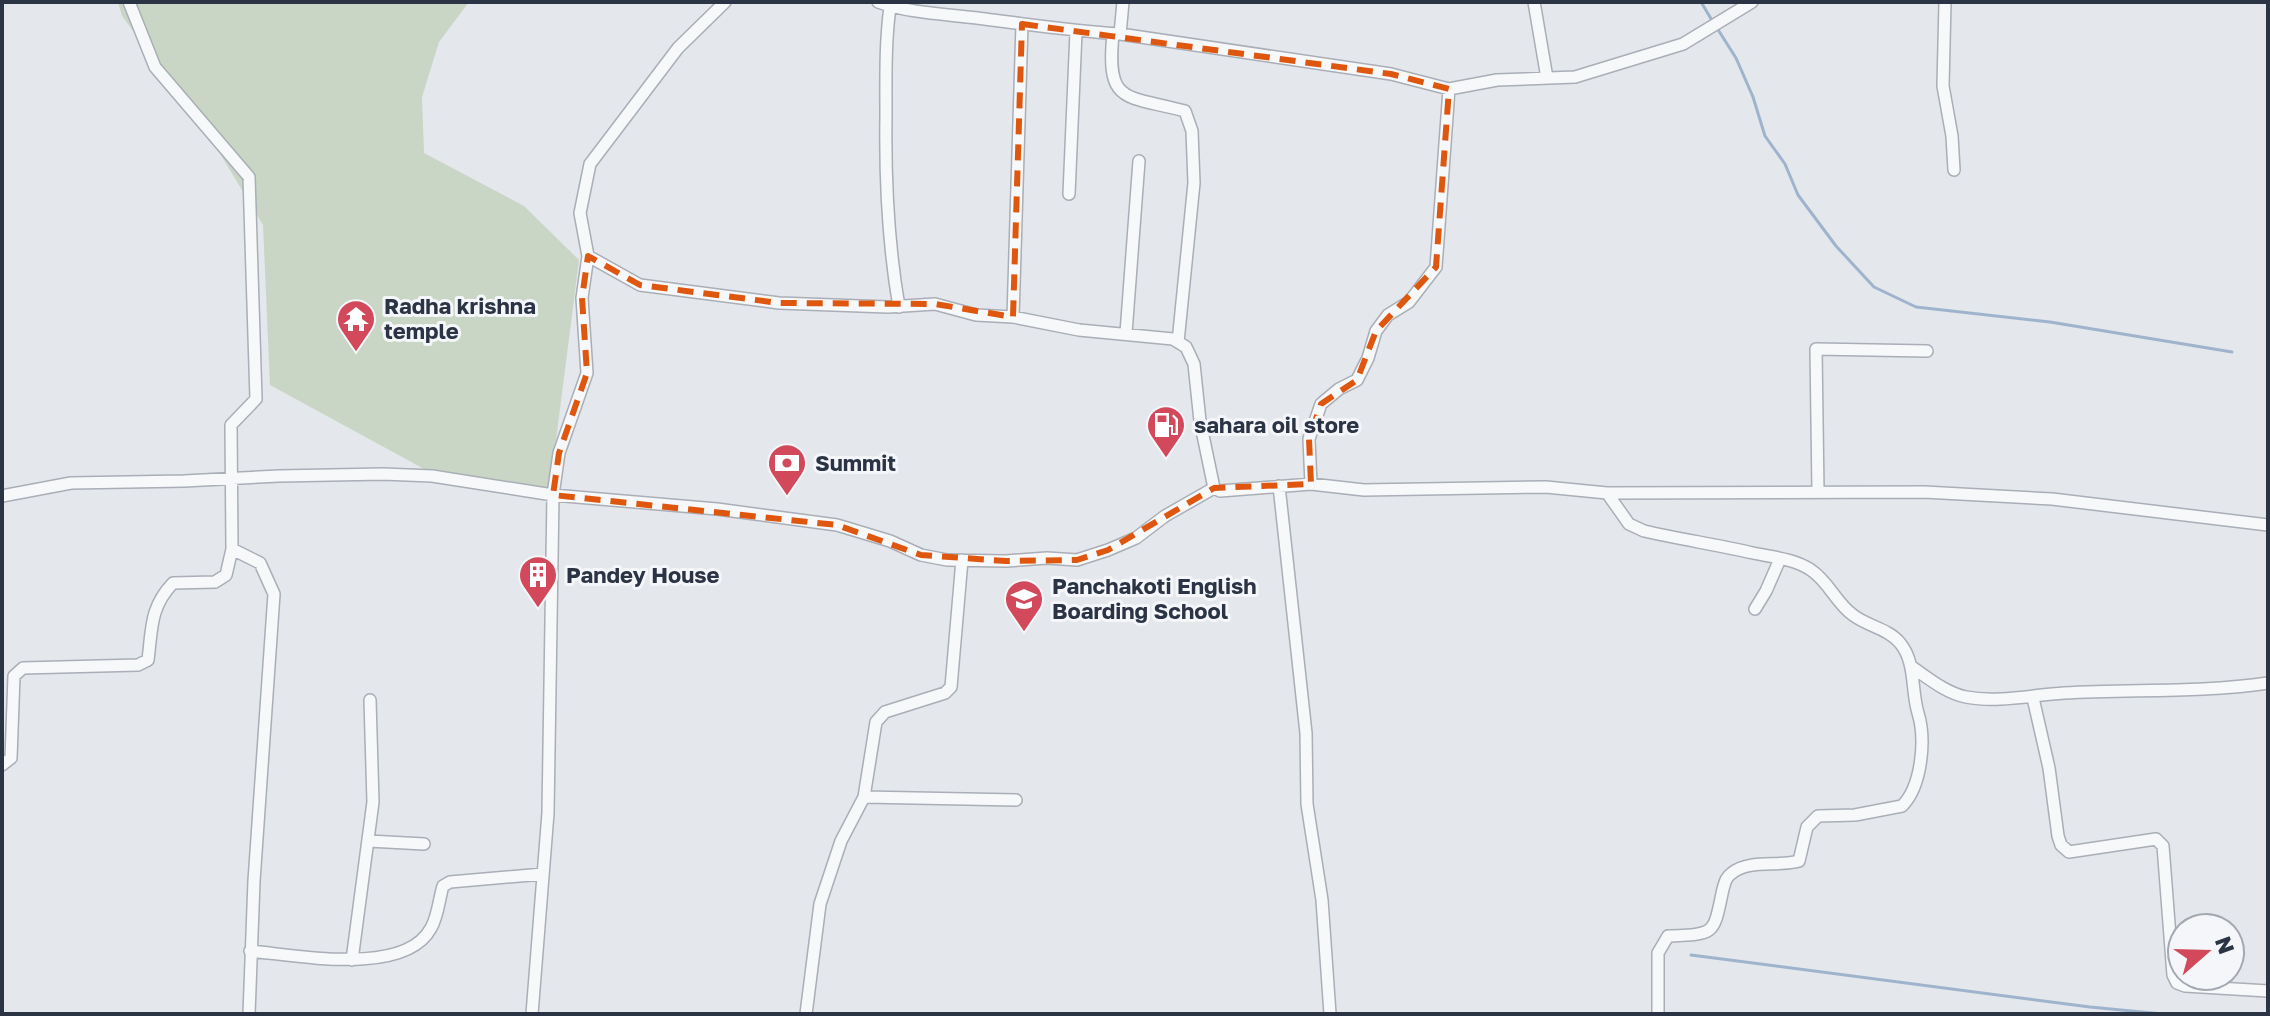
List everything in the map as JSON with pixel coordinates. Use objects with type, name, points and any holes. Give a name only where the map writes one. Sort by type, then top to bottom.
[{"type":"street","points":[[2,765],[11,758],[14,676],[23,668],[138,665],[148,660],[153,618],[159,598],[173,583],[215,582],[226,575],[232,549],[231,425],[256,399],[249,177],[155,67],[129,2]]},
{"type":"street","points":[[532,1014],[548,813],[553,495],[559,453],[587,373],[582,298],[588,256],[580,213],[590,164],[678,48],[725,2]]},
{"type":"street","points":[[878,2],[890,7],[1076,32],[1117,34],[1391,74],[1449,89],[1497,80],[1575,77],[1683,44],[1752,2]]},
{"type":"street","points":[[1123,2],[1111,58],[1113,82],[1125,95],[1185,111],[1192,131],[1194,183],[1178,342]]},
{"type":"street","points":[[1534,2],[1547,78]]},
{"type":"street","points":[[1945,2],[1943,86],[1952,136],[1954,170]]},
{"type":"street","points":[[890,7],[886,40],[885,182],[888,233],[899,307]]},
{"type":"street","points":[[1013,317],[1022,24]]},
{"type":"street","points":[[1069,194],[1076,32]]},
{"type":"street","points":[[1311,484],[1309,439],[1321,404],[1339,389],[1357,380],[1376,331],[1388,315],[1409,302],[1436,267],[1449,89]]},
{"type":"street","points":[[1126,333],[1139,161]]},
{"type":"street","points":[[588,256],[640,285],[779,303],[899,307],[935,304],[976,315],[1013,317],[1079,330],[1173,339],[1186,347],[1194,364],[1200,421],[1214,488]]},
{"type":"street","points":[[1818,492],[1816,349],[1927,351]]},
{"type":"street","points":[[2,496],[71,483],[383,474],[432,476],[553,495],[717,509],[837,525],[890,541],[921,555],[962,560],[1077,560],[1136,538],[1165,516],[1214,488]]},
{"type":"street","points":[[1214,488],[1220,491],[1311,484],[1364,490],[1546,487],[1607,493],[1924,492],[2052,499],[2268,525]]},
{"type":"street","points":[[1279,486],[1306,733],[1307,804],[1322,900],[1330,1014]]},
{"type":"street","points":[[1607,493],[1629,524],[1644,531],[1780,559],[1810,569],[1822,578],[1847,611],[1866,625],[1892,635],[1902,644],[1912,667],[1913,696],[1921,724],[1921,756],[1913,792],[1902,806],[1855,815],[1818,816],[1807,827],[1799,861],[1734,870],[1727,876],[1714,928],[1701,935],[1668,936],[1658,953],[1658,1014]]},
{"type":"street","points":[[232,549],[260,563],[274,594],[250,951],[249,1014]]},
{"type":"street","points":[[1755,609],[1780,559]]},
{"type":"street","points":[[806,1014],[820,904],[841,841],[864,797],[876,722],[885,712],[945,693],[951,687],[962,560]]},
{"type":"street","points":[[1912,667],[1965,697],[2033,698],[2060,693],[2219,689],[2268,683]]},
{"type":"street","points":[[2033,698],[2049,768],[2058,836],[2065,850],[2069,852],[2156,839],[2163,846],[2173,975],[2177,983],[2268,991]]},
{"type":"street","points":[[352,960],[373,802],[370,700]]},
{"type":"street","points":[[864,797],[1016,800]]},
{"type":"street","points":[[369,841],[424,844]]},
{"type":"street","points":[[250,951],[352,960],[385,956],[411,949],[431,928],[443,886],[450,882],[543,874]]},
{"type":"highlighted area","points":[[1022,24],[1391,74],[1449,89],[1436,267],[1376,331],[1357,380],[1321,404],[1309,439],[1311,484],[1214,488],[1108,550],[1077,560],[1006,561],[921,555],[837,525],[553,495],[559,453],[587,373],[582,298],[588,256],[640,285],[779,303],[935,304],[1013,317]]},
{"type":"green space","points":[[118,2],[469,2],[439,42],[422,97],[424,153],[524,206],[579,260],[549,495],[448,482],[270,385],[263,225],[198,117],[122,16]]},
{"type":"waterway","points":[[1701,2],[1713,22]]},
{"type":"waterway","points":[[1717,28],[1736,58],[1765,136],[1785,164],[1798,195],[1836,246],[1874,287],[1916,307],[2050,322],[2232,352]]},
{"type":"waterway","points":[[1691,955],[2163,1014]]},
{"type":"place","name":"Radha krishna temple","points":[[356,353]]},
{"type":"place","name":"sahara oil store","points":[[1166,459]]},
{"type":"place","name":"Summit","points":[[787,497]]},
{"type":"place","name":"Pandey House","points":[[538,609]]},
{"type":"place","name":"Panchakoti English Boarding School","points":[[1024,633]]}]
